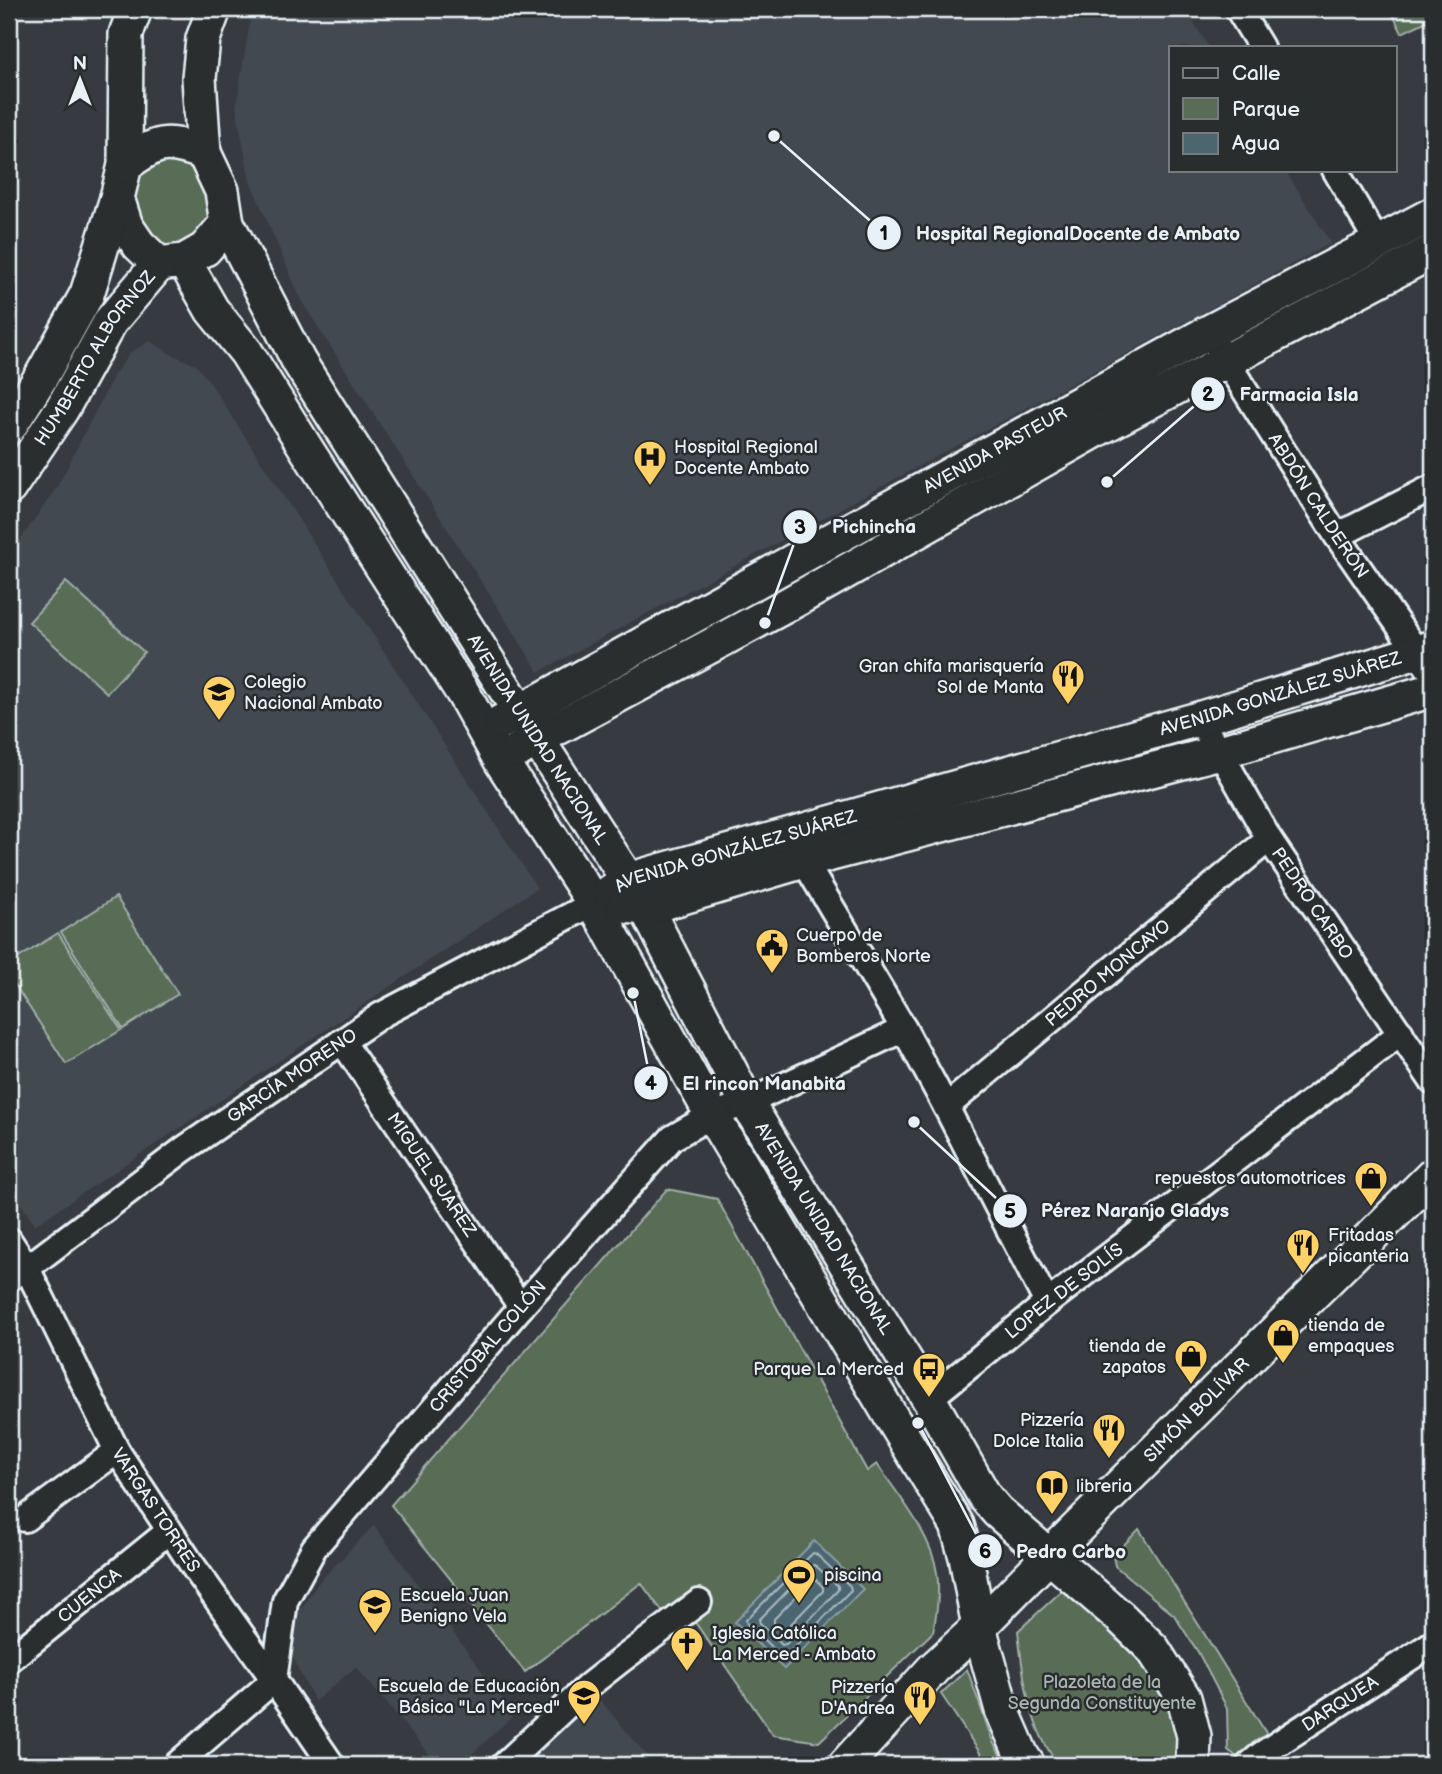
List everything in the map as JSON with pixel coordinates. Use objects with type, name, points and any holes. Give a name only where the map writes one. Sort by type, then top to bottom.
[{"type":"street","points":[[135,9],[126,34],[124,165],[117,198],[126,226],[139,245],[172,263],[205,249],[227,223],[222,191],[204,153],[199,78],[203,39],[214,9]]},
{"type":"street","points":[[1238,9],[1260,46]]},
{"type":"street","points":[[124,165],[145,150],[162,143],[181,144],[204,153]]},
{"type":"street","points":[[1336,172],[1378,243]]},
{"type":"street","name":"HUMBERTO ALBORNOZ","points":[[9,427],[41,377],[88,293],[117,198]]},
{"type":"street","name":"AVENIDA PASTEUR","points":[[501,761],[528,725],[1209,332],[1433,214]]},
{"type":"street","name":"AVENIDA UNIDAD NACIONAL","points":[[227,223],[299,362],[646,908],[747,1103],[929,1399],[985,1497],[998,1512],[1120,1617],[1153,1649],[1184,1698],[1194,1736],[1193,1765]]},
{"type":"street","name":"AVENIDA PASTEUR","points":[[486,731],[528,725],[785,606],[1100,428],[1433,251]]},
{"type":"street","name":"AVENIDA UNIDAD NACIONAL","points":[[172,263],[246,352],[486,731],[501,761],[594,902],[712,1115],[957,1525],[979,1627],[1002,1710],[1028,1765]]},
{"type":"street","name":"HUMBERTO ALBORNOZ","points":[[9,488],[62,409],[110,322],[131,296],[172,263]]},
{"type":"street","name":"ABDÓN CALDERÓN","points":[[1209,332],[1225,362],[1336,536],[1428,657]]},
{"type":"street","points":[[1336,536],[1433,487]]},
{"type":"street","name":"AVENIDA GONZÁLEZ SUÁREZ","points":[[594,902],[628,880],[1428,657]]},
{"type":"street","name":"AVENIDA GONZÁLEZ SUÁREZ","points":[[594,902],[646,908],[804,861],[1220,752],[1433,690]]},
{"type":"street","name":"PEDRO CARBO","points":[[1198,719],[1220,752],[1269,839],[1433,1082]]},
{"type":"street","name":"PEDRO MONCAYO","points":[[946,1107],[1269,839]]},
{"type":"street","points":[[804,861],[904,1028],[1047,1303]]},
{"type":"street","name":"GARCÍA MORENO","points":[[18,1273],[184,1149],[381,1015],[594,902]]},
{"type":"street","name":"CRISTOBAL COLÓN","points":[[274,1679],[285,1601],[314,1548],[520,1307],[672,1138],[712,1115],[747,1103],[904,1028]]},
{"type":"street","name":"LOPEZ DE SOLÍS","points":[[929,1399],[1047,1303],[1401,1033]]},
{"type":"street","name":"MIGUEL SUAREZ","points":[[342,1041],[520,1307]]},
{"type":"street","name":"SIMÓN BOLÍVAR","points":[[845,1765],[934,1668],[979,1627],[1433,1175]]},
{"type":"street","name":"VARGAS TORRES","points":[[9,1240],[18,1273],[117,1451],[169,1531],[332,1765]]},
{"type":"street","points":[[25,1519],[117,1451]]},
{"type":"street","name":"CUENCA","points":[[9,1660],[169,1531]]},
{"type":"street","points":[[504,1765],[599,1678],[699,1602]]},
{"type":"street","name":"DARQUEA","points":[[1249,1765],[1433,1643]]},
{"type":"street","points":[[176,1765],[274,1679]]},
{"type":"shaded area","name":"Hospital Regional Docente Ambato","points":[[252,9],[1185,9],[1208,46],[1169,46],[1169,172],[1286,172],[1331,243],[539,672],[302,302],[250,181],[236,107]]},
{"type":"shaded area","name":"Colegio Nacional Ambato","points":[[150,341],[196,365],[209,381],[537,888],[35,1225],[9,1186],[9,556],[57,487],[114,375],[131,352]]},
{"type":"shaded area","name":"Escuela Juan Benigno Vela","points":[[374,1525],[514,1715],[460,1765],[438,1765],[356,1667],[315,1701],[292,1654],[297,1615],[319,1582]]},
{"type":"shaded area","name":"Escuela de Educación Básica \"La Merced\"","points":[[588,1686],[655,1765],[503,1765]]},
{"type":"green space","points":[[1390,9],[1433,9],[1433,18],[1402,33]]},
{"type":"green space","points":[[189,157],[217,190],[206,233],[174,246],[150,242],[126,189],[143,164]]},
{"type":"green space","points":[[66,582],[144,652],[107,693],[29,622]]},
{"type":"green space","points":[[116,897],[178,994],[123,1029],[61,932]]},
{"type":"green space","points":[[58,933],[121,1030],[66,1064],[9,976],[9,964]]},
{"type":"green space","points":[[667,1189],[717,1199],[867,1471],[877,1464],[913,1516],[934,1559],[938,1588],[933,1632],[819,1742],[773,1735],[690,1615],[674,1627],[641,1583],[525,1672],[391,1505]]},
{"type":"green space","points":[[1139,1529],[1271,1741],[1242,1761],[1228,1750],[1227,1708],[1198,1652],[1174,1615],[1115,1566],[1113,1556]]},
{"type":"green space","name":"Plazoleta de la Segunda Constituyente","points":[[1067,1586],[1137,1625],[1196,1765],[1059,1765],[1049,1751],[1034,1719],[1025,1684],[1018,1631]]},
{"type":"green space","points":[[967,1669],[993,1742],[1006,1765],[988,1765],[941,1694]]},
{"type":"water","name":"piscina","points":[[814,1541],[863,1589],[784,1669],[735,1622]]},
{"type":"place","name":"Hospital RegionalDocente de Ambato","points":[[774,136]]},
{"type":"place","name":"Farmacia Isla","points":[[1107,482]]},
{"type":"place","name":"Hospital Regional Docente Ambato","points":[[650,487]]},
{"type":"place","name":"Pichincha","points":[[765,623]]},
{"type":"place","name":"Gran chifa marisquería Sol de Manta","points":[[1068,706]]},
{"type":"place","name":"Colegio Nacional Ambato","points":[[219,722]]},
{"type":"place","name":"Cuerpo de Bomberos Norte","points":[[772,975]]},
{"type":"place","name":"El rincon Manabita","points":[[633,993]]},
{"type":"place","name":"Pérez Naranjo Gladys","points":[[914,1122]]},
{"type":"place","name":"repuestos automotrices","points":[[1371,1208]]},
{"type":"place","name":"Fritadas picanteria","points":[[1303,1275]]},
{"type":"place","name":"tienda de empaques","points":[[1283,1365]]},
{"type":"place","name":"tienda de zapatos","points":[[1191,1386]]},
{"type":"place","name":"Parque La Merced","points":[[929,1399]]},
{"type":"place","name":"Pedro Carbo","points":[[918,1423]]},
{"type":"place","name":"Pizzería Dolce Italia","points":[[1109,1460]]},
{"type":"place","name":"libreria","points":[[1052,1516]]},
{"type":"place","name":"piscina","points":[[799,1605]]},
{"type":"place","name":"Escuela Juan Benigno Vela","points":[[375,1635]]},
{"type":"place","name":"Iglesia Católica La Merced - Ambato","points":[[687,1673]]},
{"type":"place","name":"Escuela de Educación Básica \"La Merced\"","points":[[584,1726]]},
{"type":"place","name":"Pizzería D'Andrea","points":[[920,1727]]}]
